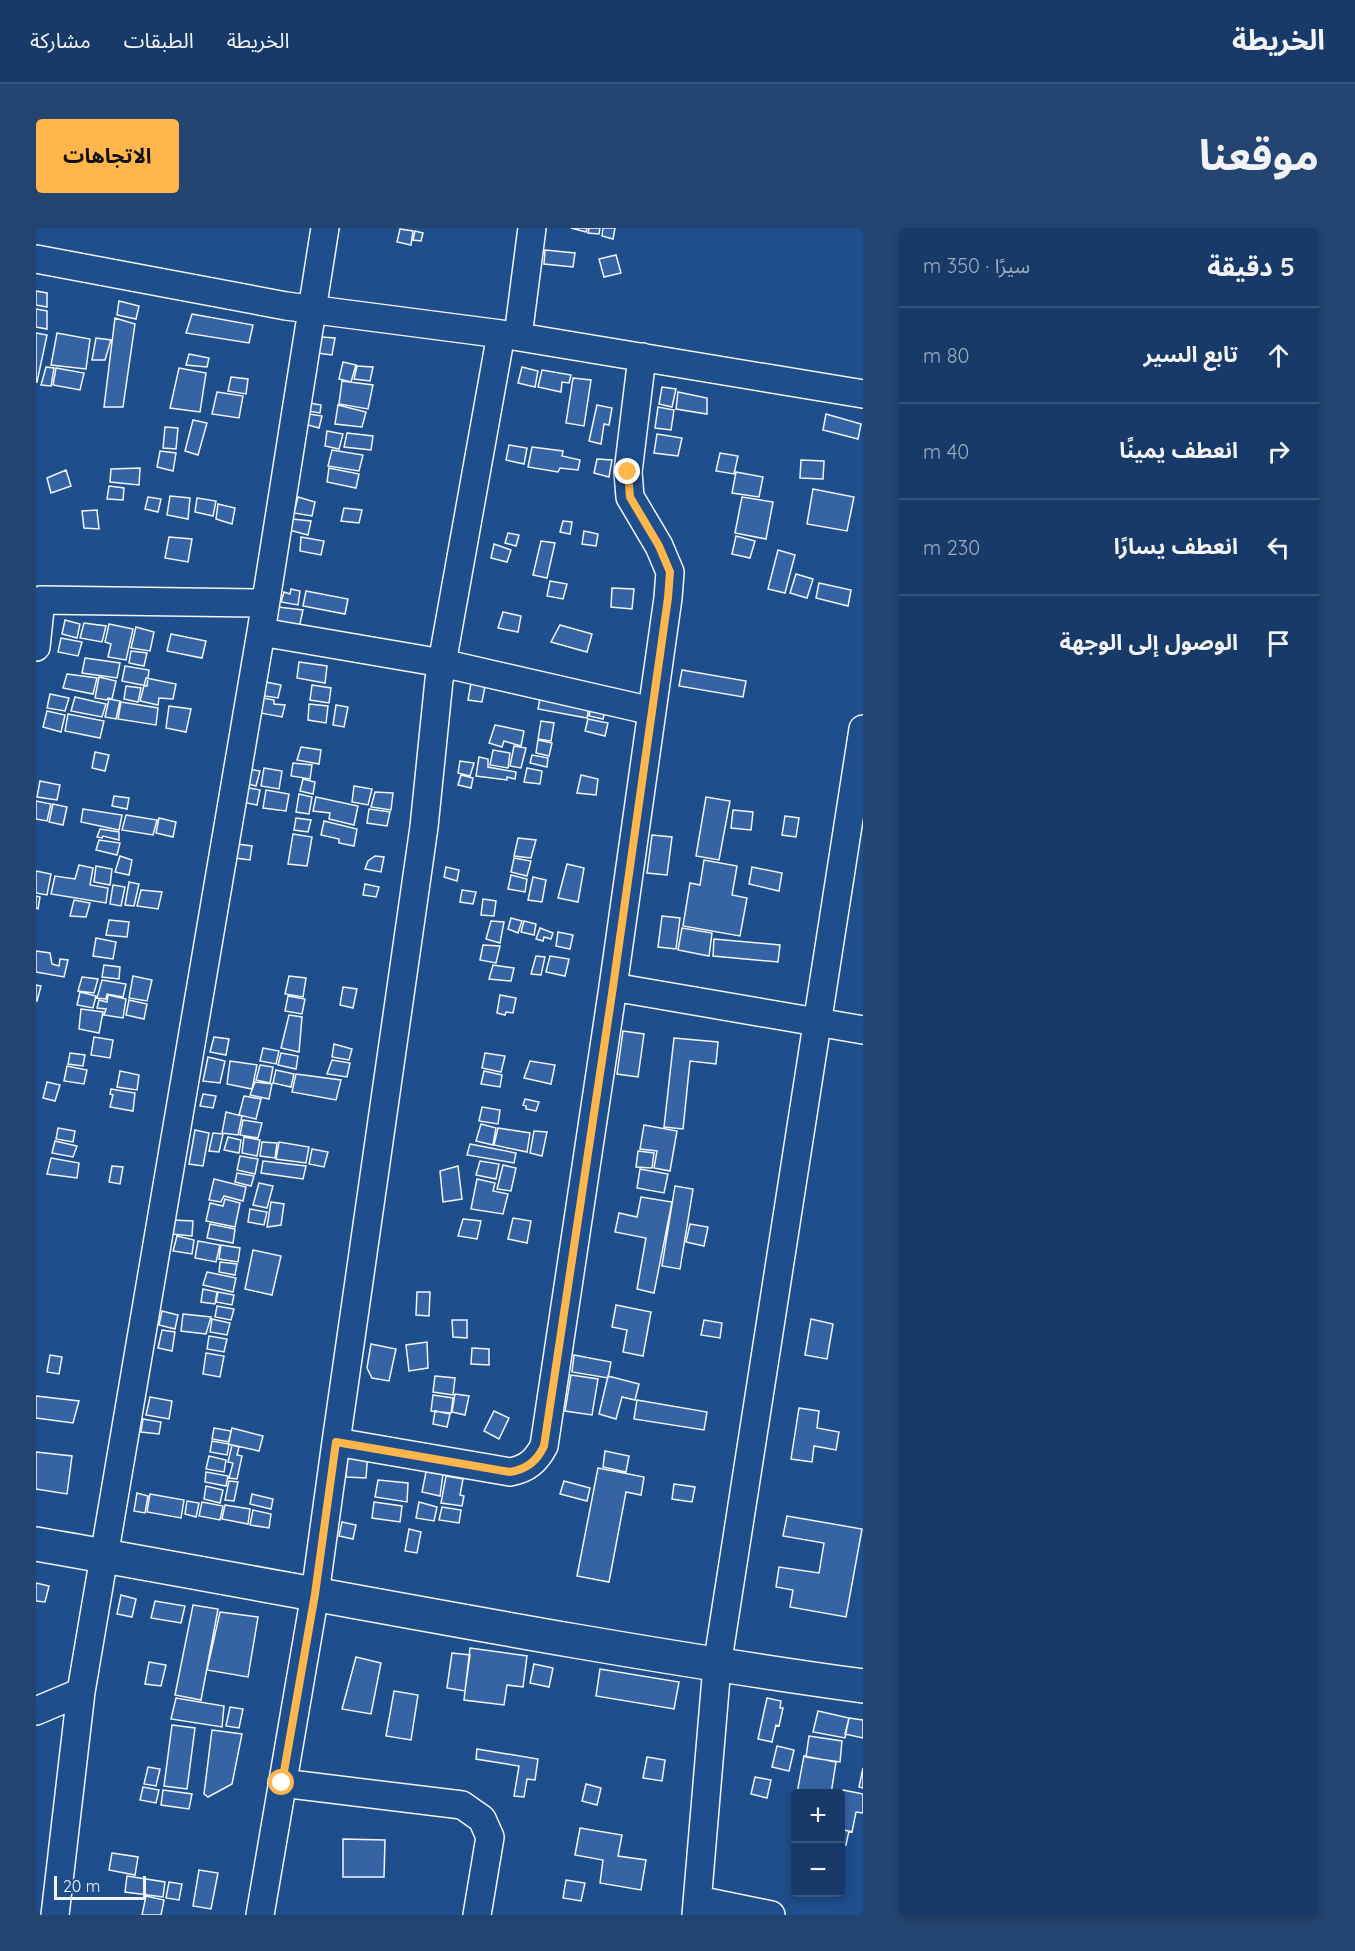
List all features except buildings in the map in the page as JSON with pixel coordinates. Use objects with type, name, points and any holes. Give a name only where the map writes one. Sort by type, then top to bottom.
[{"type":"street","points":[[55,1915],[81,1692],[106,1556],[261,632],[325,228]]},
{"type":"street","points":[[260,1915],[315,1594],[424,827],[442,663],[532,228]]},
{"type":"street","points":[[36,259],[313,310],[509,335],[863,394]]},
{"type":"street","points":[[336,1442],[510,1472],[527,1467],[540,1454],[546,1436],[668,598],[670,572],[659,546],[630,497],[628,472],[642,357]]},
{"type":"street","points":[[36,647],[41,600],[265,603]]},
{"type":"street","points":[[261,632],[442,663],[652,711]]},
{"type":"street","points":[[771,1915],[697,1907],[717,1666],[863,729]]},
{"type":"street","points":[[613,987],[863,1030]]},
{"type":"street","points":[[36,1544],[717,1666],[863,1686]]},
{"type":"street","points":[[36,1712],[81,1692]]},
{"type":"street","points":[[282,1783],[462,1805],[482,1820],[490,1837],[477,1915]]},
{"type":"route","points":[[282,1783],[315,1594],[336,1442],[510,1472],[527,1467],[540,1454],[544,1446],[613,987],[668,598],[670,572],[659,546],[630,497],[628,472]]}]
